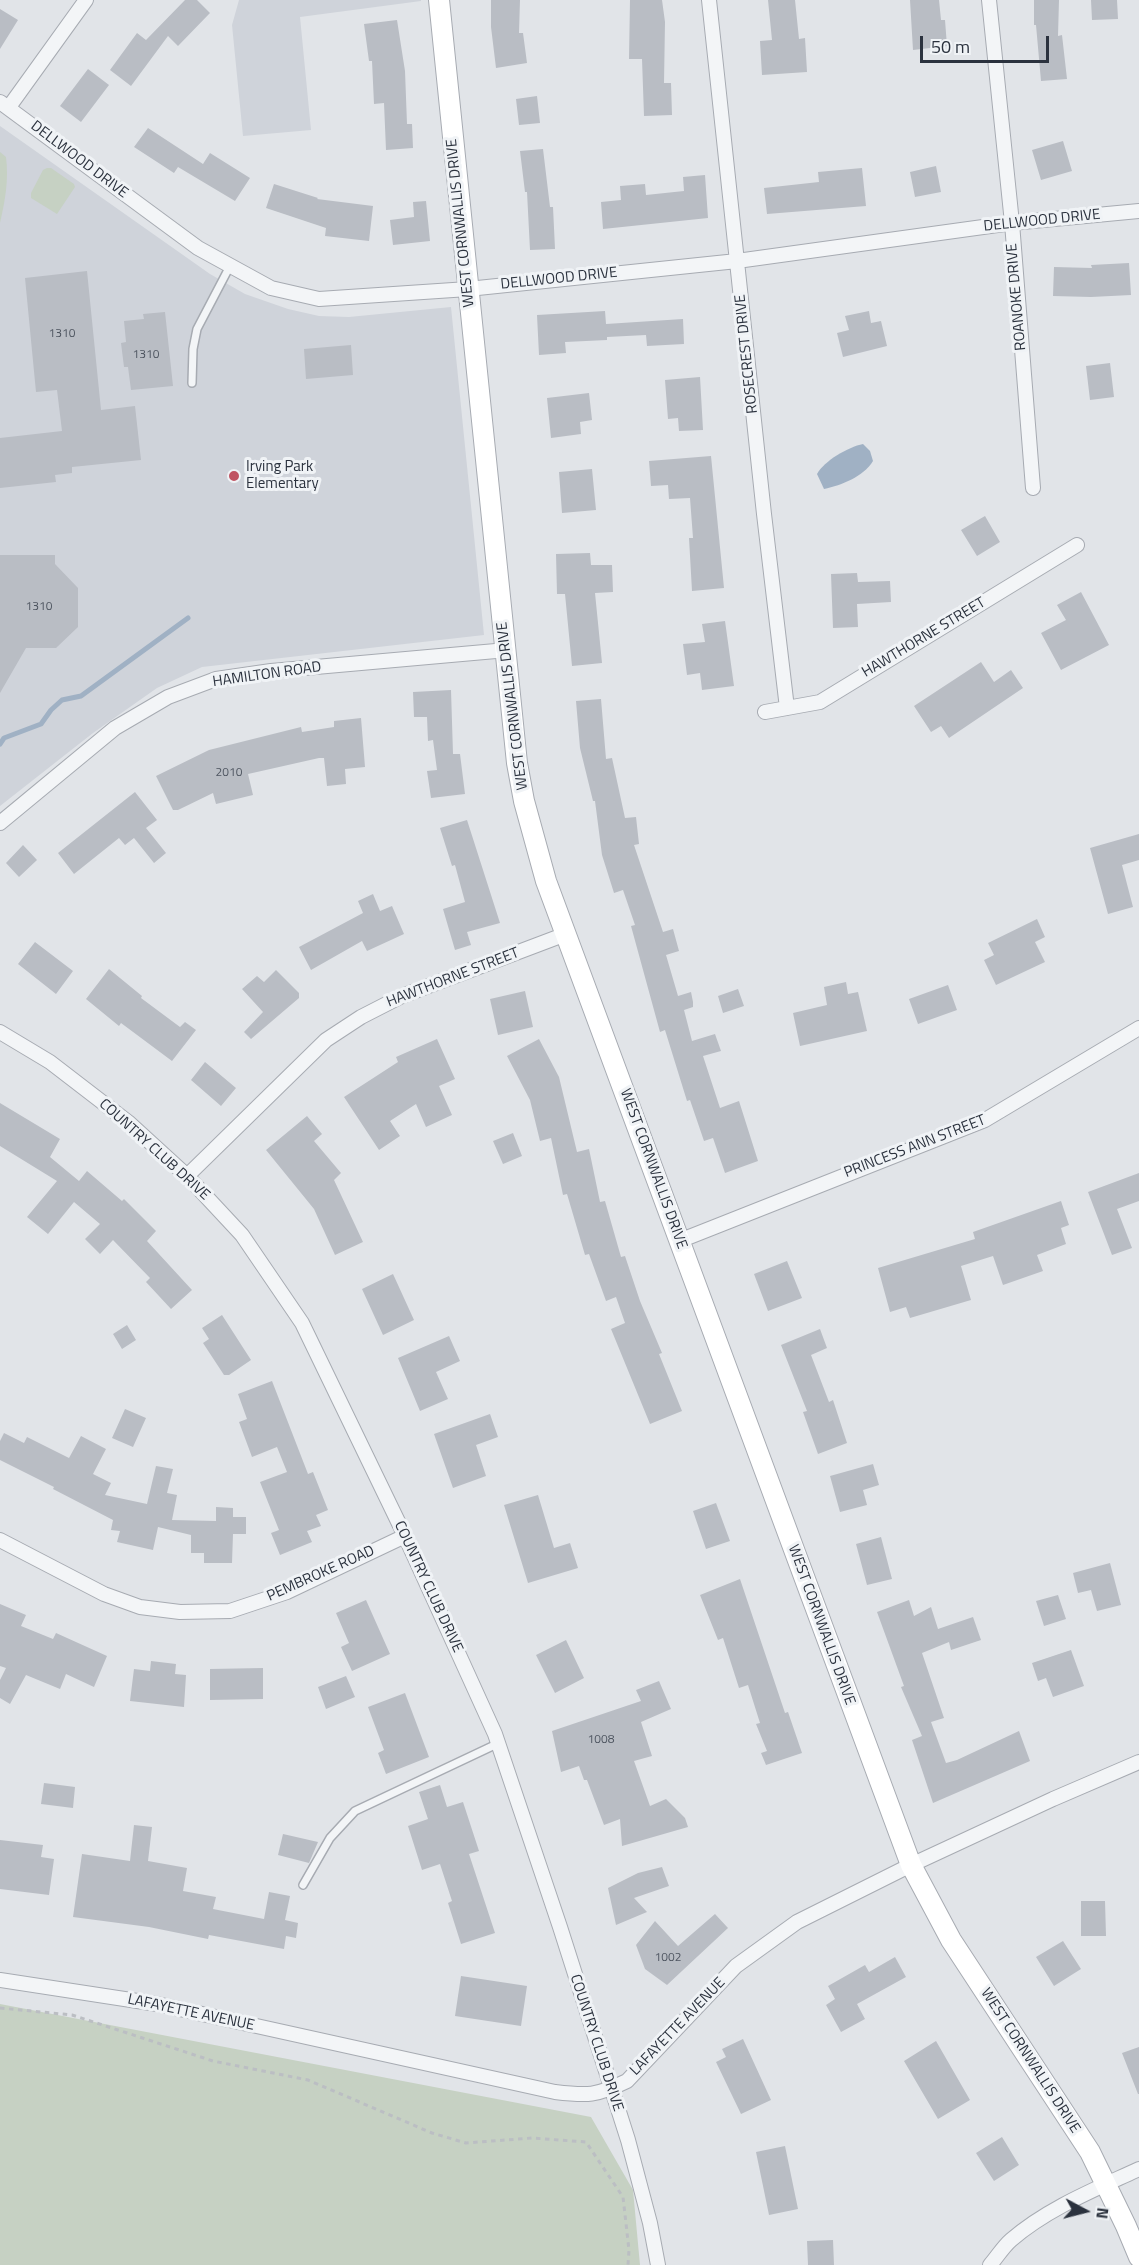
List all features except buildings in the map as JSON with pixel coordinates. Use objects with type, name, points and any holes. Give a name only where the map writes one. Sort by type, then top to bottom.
[{"type":"street","points":[[4,105],[86,0]]},
{"type":"street","name":"WEST CORNWALLIS DRIVE","points":[[439,0],[518,764],[524,801],[546,881],[911,1865],[951,1940],[1090,2152],[1139,2257]]},
{"type":"street","name":"ROSECREST DRIVE","points":[[709,0],[787,708]]},
{"type":"street","name":"ROANOKE DRIVE","points":[[989,0],[1012,223],[1033,488]]},
{"type":"street","name":"DELLWOOD DRIVE","points":[[4,105],[198,248],[271,288],[319,298],[468,289],[736,261],[1012,223],[1139,211]]},
{"type":"street","name":"HAWTHORNE STREET","points":[[765,712],[820,702],[1077,545]]},
{"type":"street","name":"HAMILTON ROAD","points":[[0,823],[115,728],[168,697],[216,679],[271,671],[507,650]]},
{"type":"street","name":"HAWTHORNE STREET","points":[[188,1176],[326,1040],[361,1017],[402,996],[566,934]]},
{"type":"street","name":"PRINCESS ANN STREET","points":[[679,1240],[985,1120],[1139,1028]]},
{"type":"street","name":"COUNTRY CLUB DRIVE","points":[[0,1032],[50,1062],[128,1122],[188,1176],[242,1235],[302,1323],[405,1536],[499,1743],[628,2140],[650,2223],[658,2265]]},
{"type":"street","name":"PEMBROKE ROAD","points":[[0,1540],[104,1594],[140,1607],[180,1612],[230,1611],[287,1592],[405,1536]]},
{"type":"street","name":"LAFAYETTE AVENUE","points":[[0,1980],[157,2004],[555,2092],[587,2096],[627,2081],[736,1966],[797,1922],[911,1865],[1063,1794],[1139,1762]]},
{"type":"street","points":[[990,2265],[1010,2241],[1040,2219],[1139,2169]]},
{"type":"lane","points":[[192,383],[193,349],[197,329],[230,266]]},
{"type":"lane","points":[[303,1885],[330,1838],[355,1811],[499,1743]]},
{"type":"path","points":[[0,2008],[72,2015],[213,2061],[308,2080],[432,2133],[466,2143],[531,2138],[586,2142],[623,2197],[629,2250],[628,2265]]},
{"type":"shaded area","points":[[239,0],[421,1],[300,17],[311,130],[243,136],[232,25]]},
{"type":"shaded area","name":"Irving Park Elementary","points":[[0,126],[210,274],[245,294],[288,309],[319,316],[349,317],[451,307],[484,635],[202,667],[157,688],[93,733],[0,806]]},
{"type":"green space","points":[[0,152],[6,157],[7,174],[0,223]]},
{"type":"green space","points":[[51,168],[75,187],[57,214],[31,198],[31,193],[43,170]]},
{"type":"green space","points":[[0,2004],[591,2117],[633,2190],[640,2265],[0,2265]]},
{"type":"water","points":[[863,444],[870,451],[873,461],[869,467],[852,479],[824,489],[817,474],[820,469],[837,455]]},
{"type":"waterway","points":[[0,744],[4,738],[41,724],[62,700],[81,696],[188,618]]},
{"type":"place","name":"Irving Park Elementary","points":[[234,476]]}]
